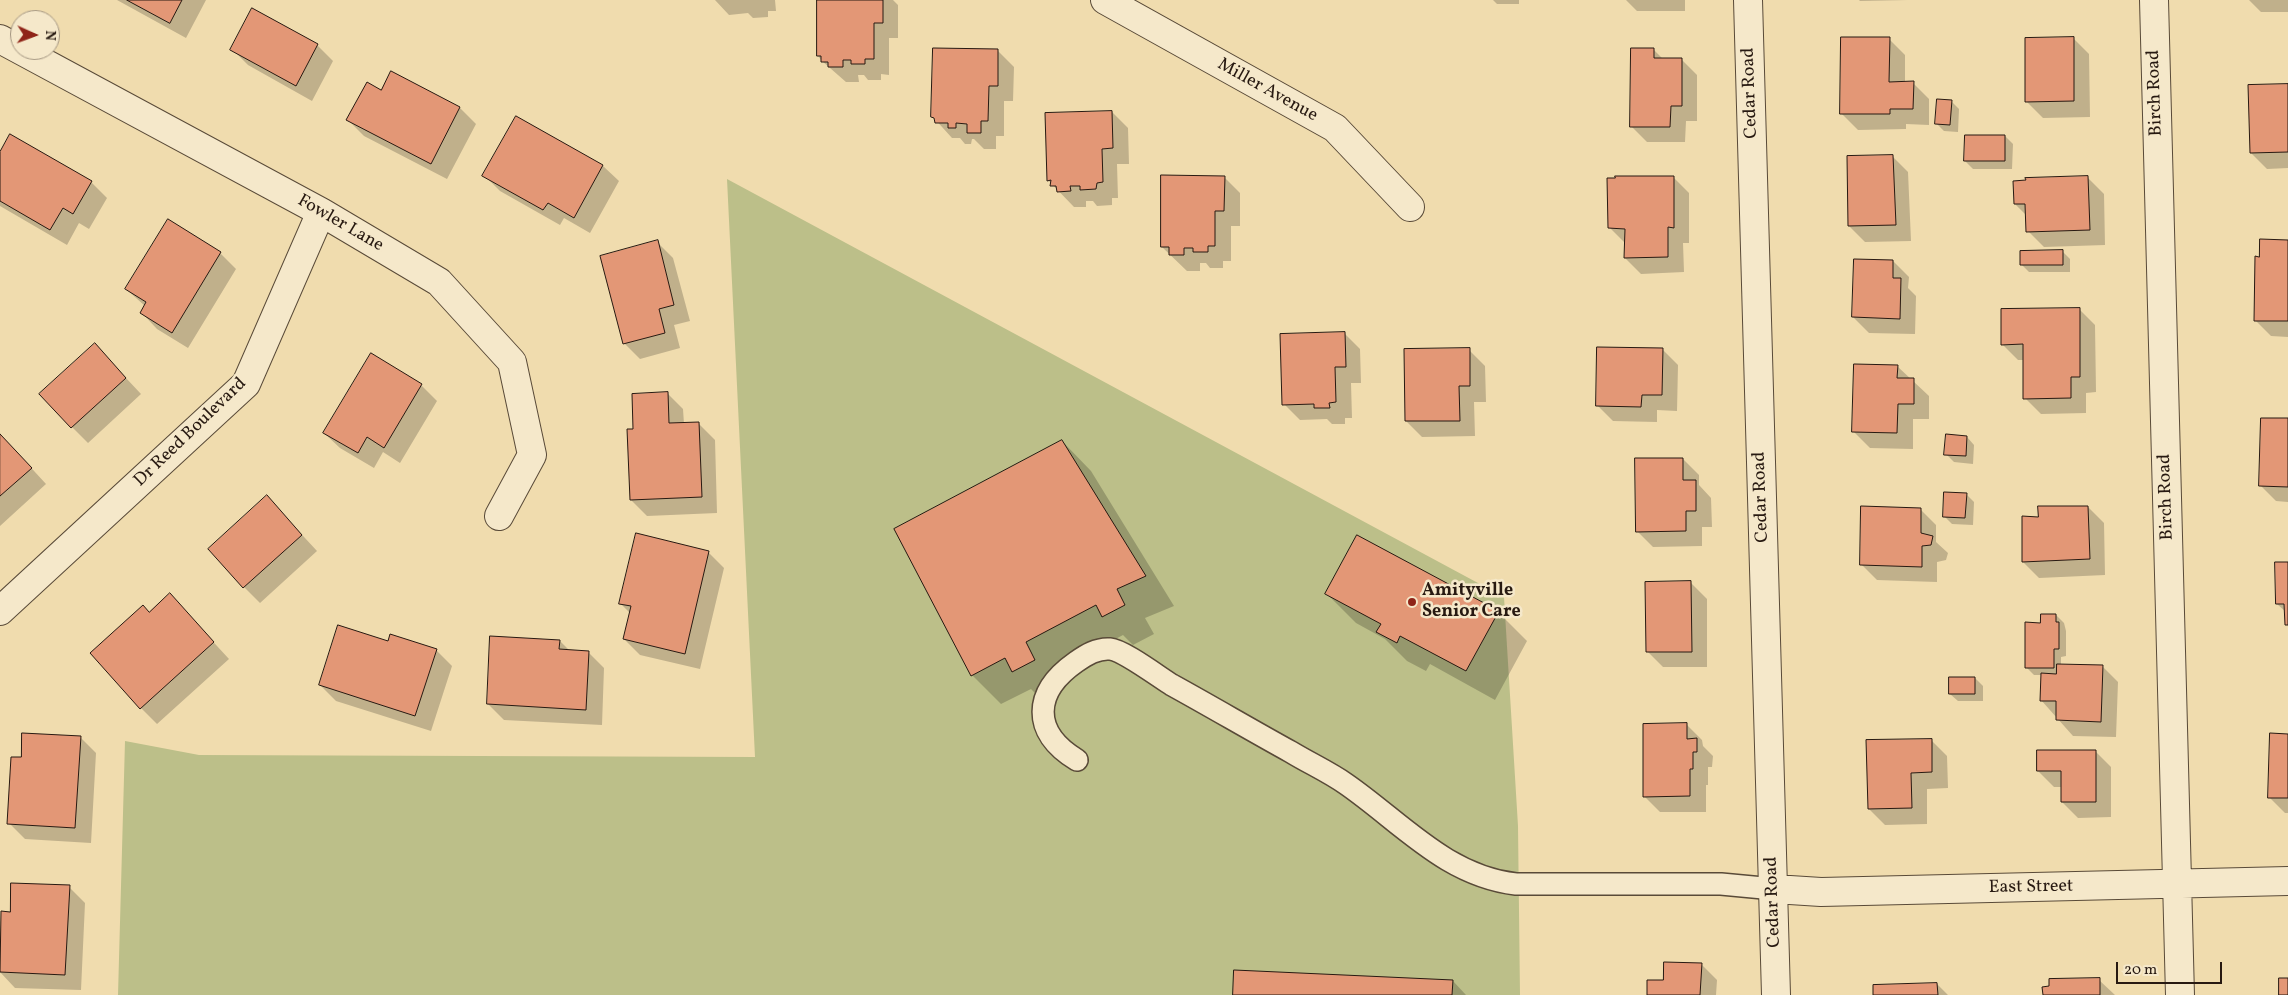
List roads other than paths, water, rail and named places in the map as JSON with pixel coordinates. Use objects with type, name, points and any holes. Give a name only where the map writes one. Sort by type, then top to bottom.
[{"type":"street","name":"Miller Avenue","points":[[1105,0],[1335,128],[1410,207]]},
{"type":"street","name":"Cedar Road","points":[[1748,0],[1776,995]]},
{"type":"street","name":"Birch Road","points":[[2154,0],[2180,995]]},
{"type":"street","name":"Fowler Lane","points":[[0,39],[321,212],[440,282],[512,362],[532,455],[499,516]]},
{"type":"street","name":"Dr Reed Boulevard","points":[[0,611],[246,384],[321,212]]},
{"type":"street","name":"East Street","points":[[1774,889],[1822,892],[2288,881]]},
{"type":"lane","points":[[1077,760],[1053,743],[1046,731],[1044,718],[1048,692],[1060,673],[1088,654],[1111,649],[1121,653],[1155,675],[1346,784],[1390,821],[1454,864],[1484,879],[1516,884],[1721,884],[1774,889]]},
{"type":"place","name":"Amityville Senior Care","points":[[1412,602]]}]
